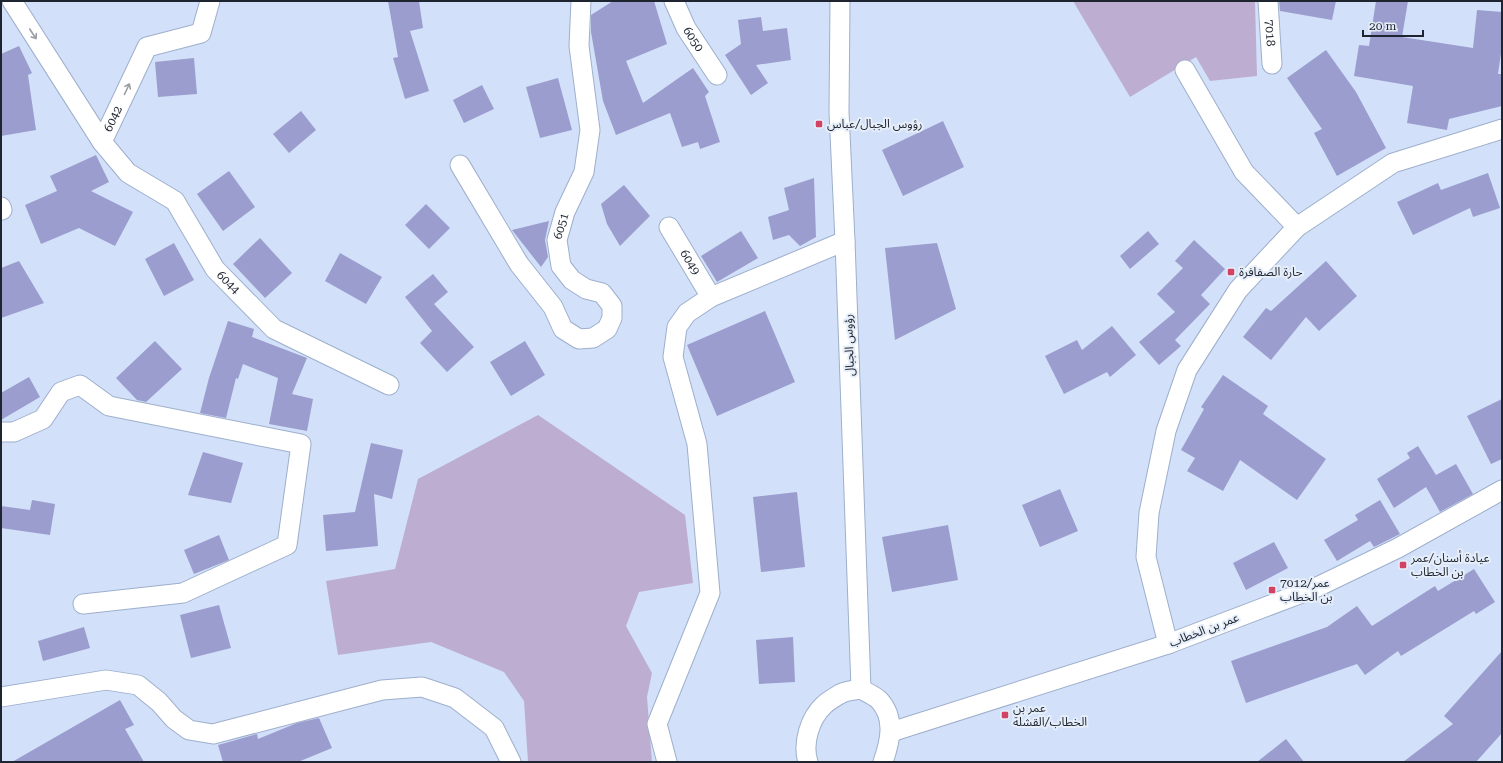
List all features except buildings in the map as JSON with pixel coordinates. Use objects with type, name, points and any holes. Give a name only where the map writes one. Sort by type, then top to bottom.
[{"type":"street","name":"6042","points":[[12,1],[102,142]]},
{"type":"street","name":"6042","points":[[102,142],[147,48],[201,33],[210,1]]},
{"type":"street","name":"6051","points":[[460,165],[519,264],[553,307],[563,329],[579,339],[593,338],[607,329],[612,318],[612,306],[602,293],[586,289],[572,280],[562,266],[557,240],[565,212],[584,172],[590,130],[579,46],[581,1]]},
{"type":"street","name":"6050","points":[[674,1],[686,28],[717,75]]},
{"type":"street","name":"رؤوس الجبال","points":[[840,1],[839,112],[861,689]]},
{"type":"street","name":"7018","points":[[1268,1],[1272,64]]},
{"type":"street","points":[[1185,70],[1244,172],[1297,227]]},
{"type":"street","points":[[1168,644],[1146,557],[1149,514],[1166,431],[1187,370],[1238,290],[1297,227],[1393,163],[1502,129]]},
{"type":"street","name":"6044","points":[[102,142],[128,173],[175,201],[215,269],[274,329],[389,385]]},
{"type":"street","name":"6049","points":[[669,227],[711,297]]},
{"type":"street","points":[[667,762],[657,724],[710,593],[697,444],[673,357],[677,327],[687,313],[711,297],[845,241]]},
{"type":"street","points":[[1,432],[14,432],[42,419],[61,392],[80,385],[109,406],[301,444],[287,545],[183,593],[83,604]]},
{"type":"street","name":"عمر بن الخطاب","points":[[891,732],[1168,644],[1315,588],[1398,548],[1502,490]]},
{"type":"street","points":[[1,697],[106,680],[138,685],[159,702],[174,719],[189,730],[213,734],[382,690],[422,687],[455,698],[494,728],[511,762]]},
{"type":"street","points":[[808,762],[806,758],[806,738],[812,721],[824,705],[841,694],[861,689],[879,700],[887,712],[891,732],[890,743],[883,762]]},
{"type":"shaded area","points":[[1073,1],[1255,1],[1257,76],[1210,81],[1196,57],[1130,97]]},
{"type":"shaded area","points":[[538,415],[685,515],[693,583],[639,592],[626,626],[652,673],[647,697],[652,762],[528,762],[524,701],[504,672],[431,642],[338,655],[326,581],[395,569],[418,479]]},
{"type":"place","name":"رؤوس الجبال/عباس","points":[[819,124]]},
{"type":"place","name":"حارة الصفافرة","points":[[1231,272]]},
{"type":"place","name":"عيادة أسنان/عمر بن الخطاب","points":[[1403,565]]},
{"type":"place","name":"7012/عمر بن الخطاب","points":[[1272,590]]},
{"type":"place","name":"عمر بن الخطاب/القشلة","points":[[1005,715]]}]
